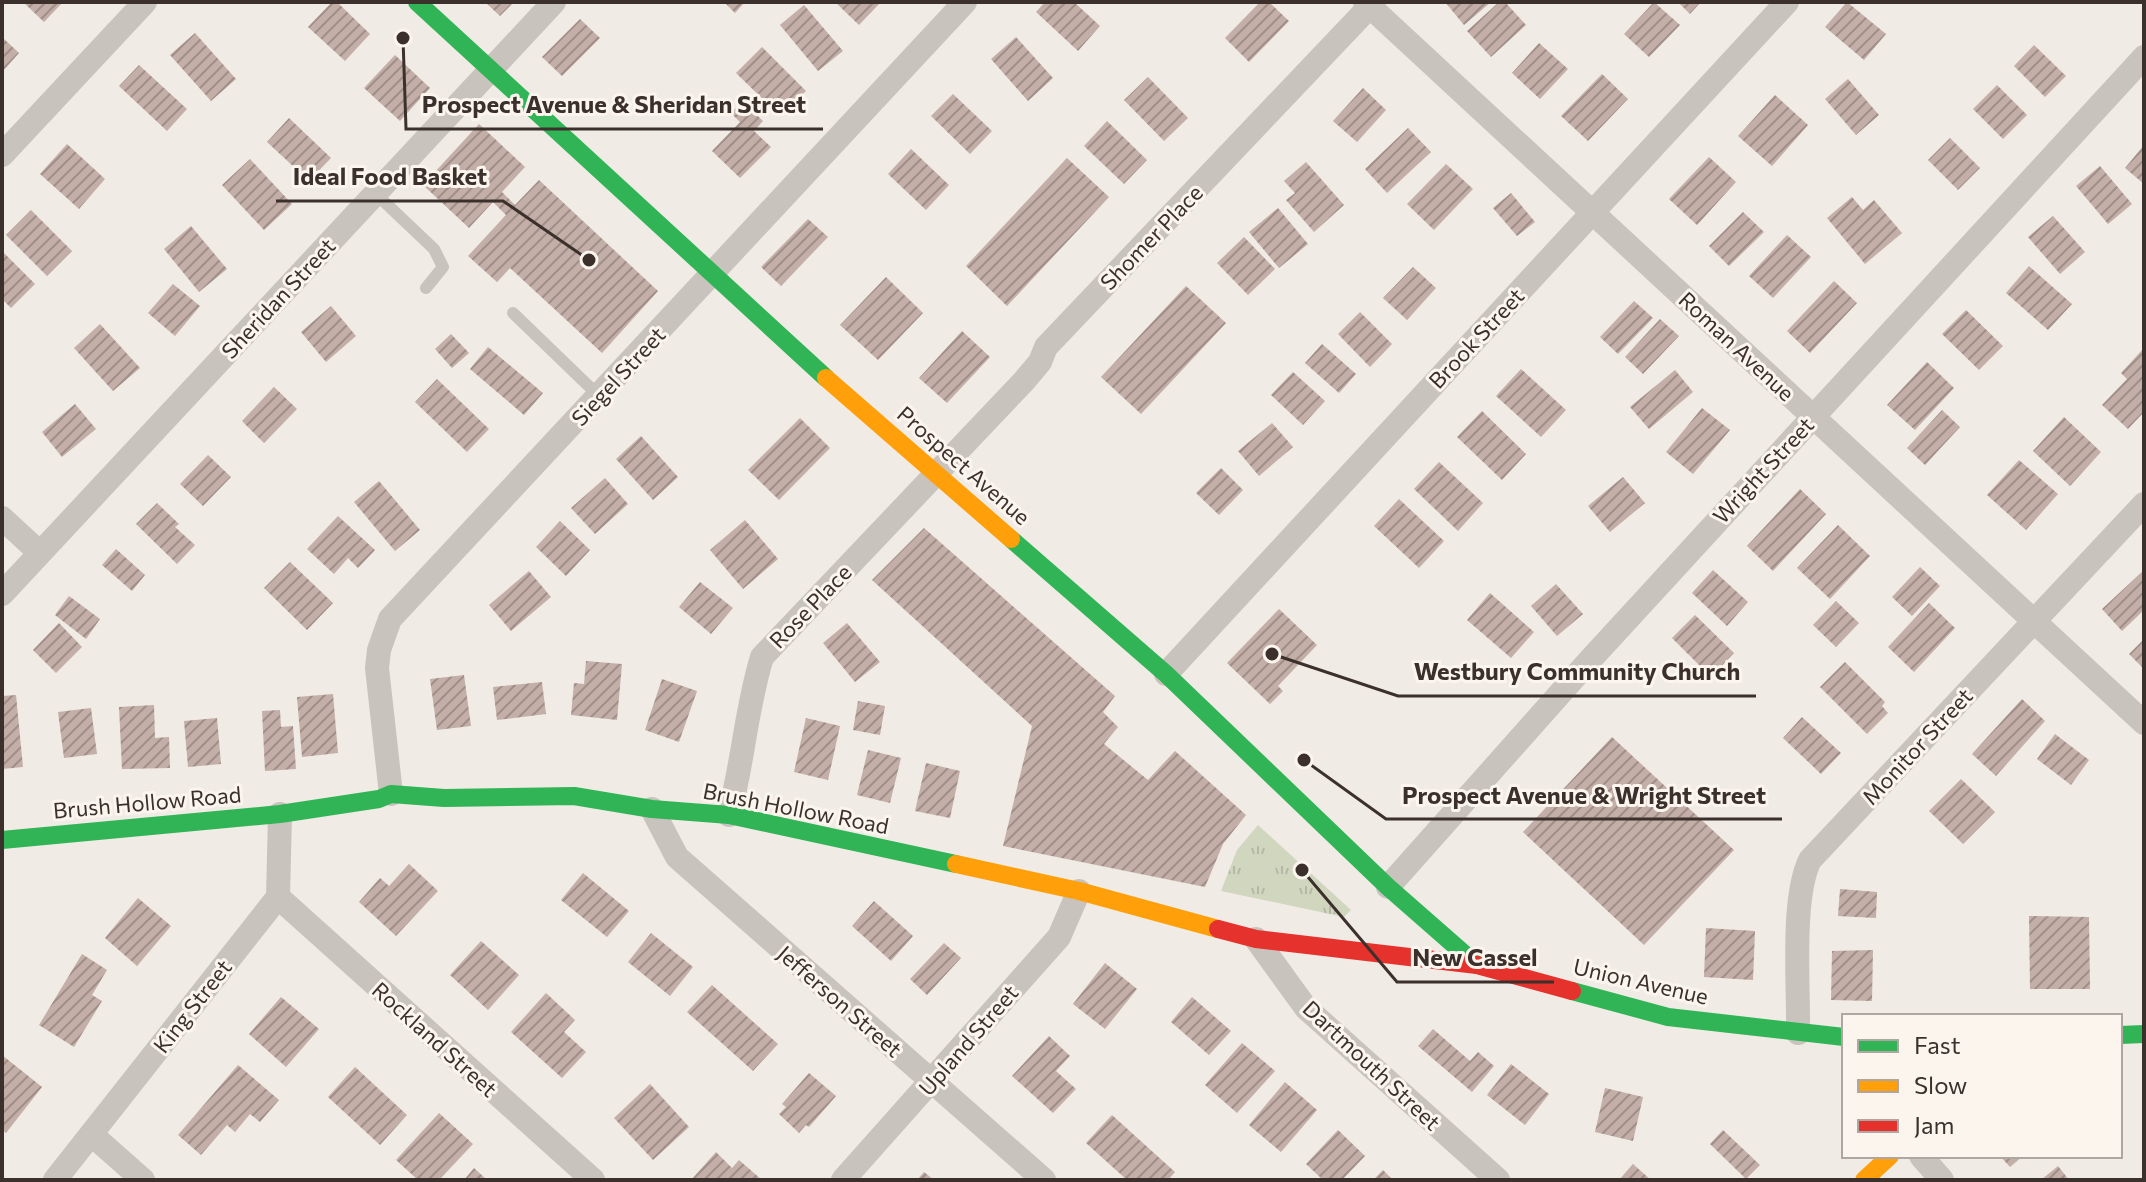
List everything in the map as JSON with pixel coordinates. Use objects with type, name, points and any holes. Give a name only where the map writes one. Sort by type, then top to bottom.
[{"type":"main road","name":"Prospect Avenue","points":[[417,2],[774,333],[1166,674],[1388,887],[1477,965]]},
{"type":"main road","name":"Brush Hollow Road","points":[[2,840],[280,814],[379,799],[391,794],[444,798],[574,796],[652,809],[729,815],[1079,891],[1256,939],[1477,965]]},
{"type":"main road","name":"Union Avenue","points":[[1477,965],[1668,1017],[1835,1037]]},
{"type":"main road","points":[[2122,1035],[2144,1034]]},
{"type":"main road","points":[[1864,1180],[1888,1158]]},
{"type":"street","points":[[2,155],[145,2]]},
{"type":"street","name":"Sheridan Street","points":[[2,594],[554,2]]},
{"type":"street","name":"Siegel Street","points":[[391,794],[377,668],[379,650],[390,619],[965,2]]},
{"type":"street","name":"Brook Street","points":[[1166,674],[1787,2]]},
{"type":"street","name":"Roman Avenue","points":[[1370,3],[2144,723]]},
{"type":"street","name":"Shomer Place","points":[[937,473],[1024,381],[1040,362],[1046,347],[1370,3]]},
{"type":"street","name":"Wright Street","points":[[1388,887],[1589,661],[2144,57]]},
{"type":"street","name":"Rose Place","points":[[729,815],[738,782],[753,684],[762,657],[937,473]]},
{"type":"street","name":"Monitor Street","points":[[1798,1033],[1800,898],[1802,875],[1810,860],[2144,504]]},
{"type":"street","points":[[2,518],[40,553]]},
{"type":"street","name":"Jefferson Street","points":[[652,809],[677,857],[1044,1180]]},
{"type":"street","points":[[278,897],[280,814]]},
{"type":"street","name":"Upland Street","points":[[843,1180],[1059,937],[1079,891]]},
{"type":"street","name":"King Street","points":[[55,1180],[278,897]]},
{"type":"street","name":"Rockland Street","points":[[278,897],[593,1180]]},
{"type":"street","name":"Dartmouth Street","points":[[1256,939],[1306,1008],[1498,1180]]},
{"type":"street","points":[[91,1134],[143,1180]]},
{"type":"street","points":[[1923,1158],[1942,1180]]},
{"type":"lane","points":[[376,194],[434,249],[443,267],[426,288]]},
{"type":"lane","points":[[513,313],[599,396]]},
{"type":"green space","points":[[1258,825],[1351,910],[1344,917],[1221,891],[1237,850]]},
{"type":"building","points":[[23,2],[63,2],[44,22]]},
{"type":"building","points":[[332,2],[337,2],[370,34],[345,61],[308,27]]},
{"type":"building","points":[[485,2],[514,2],[500,16]]},
{"type":"building","points":[[724,2],[745,2],[735,13]]},
{"type":"building","points":[[835,2],[881,2],[859,25]]},
{"type":"building","points":[[1045,2],[1074,2],[1100,26],[1078,51],[1036,12]]},
{"type":"building","points":[[1260,2],[1269,2],[1289,21],[1249,62],[1225,38]]},
{"type":"building","points":[[1445,2],[1491,2],[1464,25]]},
{"type":"building","points":[[1499,2],[1505,2],[1526,25],[1491,57],[1467,31]]},
{"type":"building","points":[[1654,2],[1680,25],[1649,57],[1624,34]]},
{"type":"building","points":[[1678,2],[1701,2],[1690,14]]},
{"type":"building","points":[[1847,2],[1886,34],[1864,60],[1825,27]]},
{"type":"building","points":[[804,5],[843,51],[818,71],[780,25]]},
{"type":"building","points":[[580,19],[600,38],[562,76],[542,57]]},
{"type":"building","points":[[195,33],[236,79],[211,101],[170,55]]},
{"type":"building","points":[[2,37],[19,53],[2,72]]},
{"type":"building","points":[[1016,37],[1053,78],[1028,101],[991,59]]},
{"type":"building","points":[[1539,43],[1568,69],[1540,99],[1512,73]]},
{"type":"building","points":[[2034,45],[2066,76],[2045,97],[2014,66]]},
{"type":"building","points":[[762,47],[806,91],[780,116],[736,73]]},
{"type":"building","points":[[395,55],[430,88],[400,121],[364,88]]},
{"type":"building","points":[[139,65],[187,109],[167,131],[119,86]]},
{"type":"building","points":[[1602,74],[1628,99],[1588,141],[1561,116]]},
{"type":"building","points":[[1148,77],[1188,118],[1164,141],[1124,100]]},
{"type":"building","points":[[1848,79],[1879,115],[1856,135],[1825,99]]},
{"type":"building","points":[[1997,85],[2027,115],[2003,139],[1973,109]]},
{"type":"building","points":[[1363,88],[1386,110],[1357,142],[1333,121]]},
{"type":"building","points":[[953,94],[992,131],[970,154],[931,116]]},
{"type":"building","points":[[1775,95],[1808,125],[1772,166],[1738,136]]},
{"type":"building","points":[[742,101],[763,121],[754,131],[771,147],[740,178],[712,151],[740,122],[731,113]]},
{"type":"building","points":[[289,118],[331,158],[309,181],[267,142]]},
{"type":"building","points":[[1107,121],[1147,160],[1124,184],[1084,146]]},
{"type":"building","points":[[479,124],[525,167],[502,192],[515,205],[539,180],[658,291],[602,353],[510,268],[497,282],[468,256],[506,215],[493,202],[469,228],[423,185]]},
{"type":"building","points":[[1408,128],[1431,152],[1387,193],[1365,169]]},
{"type":"building","points":[[1950,138],[1980,168],[1958,190],[1928,160]]},
{"type":"building","points":[[67,144],[105,179],[79,209],[40,174]]},
{"type":"building","points":[[2144,145],[2144,184],[2125,168]]},
{"type":"building","points":[[911,149],[949,185],[926,210],[888,174]]},
{"type":"building","points":[[1709,157],[1736,182],[1697,225],[1669,199]]},
{"type":"building","points":[[1067,158],[1109,197],[1007,306],[966,266]]},
{"type":"building","points":[[250,159],[292,204],[264,230],[222,185]]},
{"type":"building","points":[[1306,162],[1344,205],[1314,232],[1286,200],[1295,193],[1284,181]]},
{"type":"building","points":[[1446,164],[1473,189],[1434,230],[1407,204]]},
{"type":"building","points":[[2100,166],[2132,204],[2108,224],[2076,186]]},
{"type":"building","points":[[1511,193],[1535,222],[1517,236],[1493,208]]},
{"type":"building","points":[[1852,197],[1863,210],[1874,200],[1902,233],[1865,264],[1827,218]]},
{"type":"building","points":[[1278,208],[1308,244],[1279,268],[1249,232]]},
{"type":"building","points":[[31,210],[72,251],[47,276],[6,235]]},
{"type":"building","points":[[1743,212],[1764,232],[1729,266],[1709,246]]},
{"type":"building","points":[[2053,216],[2085,252],[2060,274],[2028,237]]},
{"type":"building","points":[[808,219],[828,237],[781,286],[761,267]]},
{"type":"building","points":[[191,226],[227,269],[199,292],[164,249]]},
{"type":"building","points":[[1787,235],[1811,257],[1773,298],[1749,276]]},
{"type":"building","points":[[1244,237],[1275,269],[1248,295],[1217,263]]},
{"type":"building","points":[[2,251],[35,284],[11,308],[2,299]]},
{"type":"building","points":[[2029,266],[2072,304],[2048,330],[2006,293]]},
{"type":"building","points":[[1413,267],[1436,288],[1407,320],[1383,298]]},
{"type":"building","points":[[886,277],[923,313],[878,360],[840,325]]},
{"type":"building","points":[[1834,281],[1857,303],[1810,353],[1787,331]]},
{"type":"building","points":[[173,284],[200,306],[175,336],[148,313]]},
{"type":"building","points":[[1186,286],[1226,323],[1141,414],[1101,377]]},
{"type":"building","points":[[1634,301],[1653,318],[1618,354],[1600,337]]},
{"type":"building","points":[[331,306],[356,336],[326,362],[301,332]]},
{"type":"building","points":[[1966,310],[2003,346],[1979,370],[1942,334]]},
{"type":"building","points":[[1360,312],[1392,344],[1370,367],[1338,334]]},
{"type":"building","points":[[1660,319],[1679,336],[1643,374],[1625,357]]},
{"type":"building","points":[[100,324],[140,368],[113,391],[74,348]]},
{"type":"building","points":[[962,331],[990,357],[947,403],[919,378]]},
{"type":"building","points":[[451,334],[469,353],[452,368],[435,349]]},
{"type":"building","points":[[1322,344],[1356,374],[1339,393],[1305,363]]},
{"type":"building","points":[[488,347],[543,393],[524,415],[470,369]]},
{"type":"building","points":[[2144,348],[2144,412],[2128,429],[2102,405],[2127,379],[2121,373]]},
{"type":"building","points":[[1927,362],[1954,388],[1915,430],[1887,405]]},
{"type":"building","points":[[1521,369],[1566,410],[1541,437],[1496,396]]},
{"type":"building","points":[[1675,370],[1693,392],[1649,429],[1630,407]]},
{"type":"building","points":[[1293,372],[1325,401],[1303,425],[1271,395]]},
{"type":"building","points":[[437,379],[489,429],[467,452],[415,402]]},
{"type":"building","points":[[274,387],[297,409],[264,443],[242,421]]},
{"type":"building","points":[[75,404],[96,429],[62,457],[42,432]]},
{"type":"building","points":[[1702,408],[1730,430],[1693,474],[1666,452]]},
{"type":"building","points":[[1942,410],[1960,427],[1925,465],[1907,448]]},
{"type":"building","points":[[1482,411],[1526,454],[1502,480],[1457,437]]},
{"type":"building","points":[[2064,417],[2101,452],[2070,486],[2033,451]]},
{"type":"building","points":[[800,418],[830,448],[779,500],[748,470]]},
{"type":"building","points":[[1272,423],[1293,447],[1259,476],[1238,451]]},
{"type":"building","points":[[641,436],[678,477],[653,500],[616,459]]},
{"type":"building","points":[[208,455],[231,477],[203,506],[180,484]]},
{"type":"building","points":[[2019,460],[2058,494],[2026,530],[1987,495]]},
{"type":"building","points":[[1439,462],[1483,503],[1458,531],[1414,489]]},
{"type":"building","points":[[1221,468],[1243,490],[1219,515],[1196,493]]},
{"type":"building","points":[[1623,477],[1645,503],[1610,532],[1588,506]]},
{"type":"building","points":[[605,478],[628,504],[595,534],[571,508]]},
{"type":"building","points":[[379,481],[420,530],[395,551],[354,502]]},
{"type":"building","points":[[1800,489],[1826,514],[1773,571],[1747,546]]},
{"type":"building","points":[[1399,499],[1444,541],[1419,568],[1374,526]]},
{"type":"building","points":[[157,503],[179,524],[175,527],[195,545],[177,564],[136,524]]},
{"type":"building","points":[[338,516],[375,550],[358,568],[348,558],[334,574],[307,549]]},
{"type":"building","points":[[745,520],[778,559],[743,589],[710,550]]},
{"type":"building","points":[[560,521],[590,550],[566,576],[536,547]]},
{"type":"building","points":[[1838,525],[1870,556],[1830,599],[1797,568]]},
{"type":"building","points":[[924,528],[1115,696],[1103,712],[1118,727],[1104,744],[1148,780],[1175,751],[1246,815],[1223,844],[1205,887],[1003,846],[1032,726],[872,580]]},
{"type":"building","points":[[116,549],[145,575],[132,591],[102,565]]},
{"type":"building","points":[[290,562],[333,603],[307,630],[264,588]]},
{"type":"building","points":[[1920,567],[1940,586],[1912,616],[1892,597]]},
{"type":"building","points":[[1713,570],[1748,602],[1727,626],[1692,593]]},
{"type":"building","points":[[2144,570],[2144,610],[2122,631],[2102,609]]},
{"type":"building","points":[[529,571],[551,597],[511,631],[489,605]]},
{"type":"building","points":[[700,582],[733,608],[711,634],[679,607]]},
{"type":"building","points":[[1556,584],[1583,614],[1557,636],[1531,606]]},
{"type":"building","points":[[1490,593],[1534,632],[1511,658],[1467,620]]},
{"type":"building","points":[[69,596],[100,619],[86,639],[55,615]]},
{"type":"building","points":[[1836,601],[1859,623],[1836,647],[1813,625]]},
{"type":"building","points":[[1929,603],[1955,628],[1914,672],[1888,647]]},
{"type":"building","points":[[1279,609],[1317,645],[1278,686],[1283,691],[1270,704],[1227,663]]},
{"type":"building","points":[[1695,615],[1734,653],[1711,677],[1672,638]]},
{"type":"building","points":[[59,623],[82,647],[56,673],[33,650]]},
{"type":"building","points":[[847,623],[880,662],[855,682],[823,643]]},
{"type":"building","points":[[2144,639],[2144,669],[2129,654]]},
{"type":"building","points":[[586,661],[622,664],[617,720],[571,715],[574,683],[584,684]]},
{"type":"building","points":[[1845,662],[1885,702],[1882,706],[1888,713],[1867,734],[1820,687]]},
{"type":"building","points":[[464,675],[471,726],[437,730],[430,679]]},
{"type":"building","points":[[662,679],[697,691],[679,742],[645,730]]},
{"type":"building","points":[[542,682],[546,714],[497,720],[493,687]]},
{"type":"building","points":[[333,694],[338,753],[302,757],[297,697]]},
{"type":"building","points":[[16,695],[23,767],[2,769],[2,696]]},
{"type":"building","points":[[2022,699],[2045,721],[1996,776],[1972,754]]},
{"type":"building","points":[[858,701],[885,706],[880,735],[853,730]]},
{"type":"building","points":[[154,705],[155,738],[169,737],[170,768],[122,769],[119,707]]},
{"type":"building","points":[[91,708],[97,754],[64,758],[58,712]]},
{"type":"building","points":[[280,710],[281,727],[293,726],[296,769],[265,771],[262,711]]},
{"type":"building","points":[[1802,717],[1841,753],[1821,774],[1783,738]]},
{"type":"building","points":[[217,718],[221,764],[188,767],[184,721]]},
{"type":"building","points":[[806,718],[840,726],[828,780],[794,772]]},
{"type":"building","points":[[2055,734],[2089,760],[2071,785],[2037,759]]},
{"type":"building","points":[[1612,737],[1734,850],[1644,945],[1523,832]]},
{"type":"building","points":[[868,750],[901,758],[890,803],[857,795]]},
{"type":"building","points":[[926,763],[960,771],[950,818],[915,811]]},
{"type":"building","points":[[1961,779],[1995,812],[1963,844],[1929,811]]},
{"type":"building","points":[[409,864],[438,891],[396,936],[359,902],[380,878],[389,886]]},
{"type":"building","points":[[583,873],[629,911],[607,937],[561,900]]},
{"type":"building","points":[[1840,889],[1877,892],[1876,918],[1838,916]]},
{"type":"building","points":[[138,898],[171,926],[137,966],[105,938]]},
{"type":"building","points":[[874,901],[913,936],[891,961],[852,926]]},
{"type":"building","points":[[2029,916],[2089,917],[2090,989],[2030,989]]},
{"type":"building","points":[[1706,928],[1755,931],[1753,980],[1704,977]]},
{"type":"building","points":[[651,933],[693,967],[670,996],[628,962]]},
{"type":"building","points":[[481,941],[519,975],[488,1010],[450,975]]},
{"type":"building","points":[[944,943],[961,958],[927,995],[910,979]]},
{"type":"building","points":[[1873,950],[1872,1001],[1831,1000],[1832,951]]},
{"type":"building","points":[[82,954],[107,970],[92,995],[102,1001],[74,1047],[39,1025]]},
{"type":"building","points":[[1105,963],[1137,989],[1105,1029],[1073,1004]]},
{"type":"building","points":[[712,985],[778,1044],[753,1071],[687,1012]]},
{"type":"building","points":[[546,993],[575,1020],[564,1032],[586,1052],[562,1078],[511,1032]]},
{"type":"building","points":[[281,997],[319,1029],[286,1067],[249,1034]]},
{"type":"building","points":[[1192,997],[1231,1031],[1209,1055],[1171,1022]]},
{"type":"building","points":[[1433,1029],[1470,1061],[1478,1052],[1494,1066],[1472,1092],[1418,1046]]},
{"type":"building","points":[[1049,1036],[1070,1056],[1056,1071],[1076,1089],[1053,1113],[1012,1076]]},
{"type":"building","points":[[1242,1043],[1275,1071],[1237,1113],[1205,1085]]},
{"type":"building","points":[[2,1055],[42,1087],[6,1133],[2,1130]]},
{"type":"building","points":[[1511,1064],[1549,1094],[1525,1125],[1487,1095]]},
{"type":"building","points":[[238,1065],[279,1100],[260,1122],[250,1114],[235,1132],[227,1125],[201,1155],[178,1135]]},
{"type":"building","points":[[355,1067],[407,1115],[380,1145],[328,1097]]},
{"type":"building","points":[[809,1073],[836,1096],[809,1127],[806,1125],[799,1133],[779,1114],[786,1107],[782,1104]]},
{"type":"building","points":[[1285,1082],[1317,1110],[1281,1152],[1249,1125]]},
{"type":"building","points":[[650,1084],[689,1127],[653,1160],[614,1118]]},
{"type":"building","points":[[1605,1088],[1643,1097],[1633,1141],[1595,1132]]},
{"type":"building","points":[[439,1113],[473,1144],[439,1180],[418,1180],[396,1160]]},
{"type":"building","points":[[1112,1115],[1175,1172],[1168,1180],[1127,1180],[1086,1143]]},
{"type":"building","points":[[1338,1130],[1365,1156],[1342,1180],[1323,1180],[1306,1164]]},
{"type":"building","points":[[1723,1130],[1760,1165],[1746,1179],[1710,1144]]},
{"type":"building","points":[[716,1152],[732,1168],[739,1160],[762,1180],[691,1180]]},
{"type":"building","points":[[2002,1158],[2021,1158],[2010,1167]]},
{"type":"building","points":[[1633,1164],[1651,1180],[1619,1180]]},
{"type":"building","points":[[2058,1166],[2069,1180],[2041,1180]]},
{"type":"building","points":[[474,1168],[487,1180],[464,1180]]},
{"type":"building","points":[[1383,1170],[1393,1180],[1373,1180]]},
{"type":"building","points":[[924,1172],[934,1180],[917,1180]]},
{"type":"traffic: fast","points":[[417,2],[826,378]]},
{"type":"traffic: fast","points":[[1011,539],[1166,674],[1388,887],[1477,965]]},
{"type":"traffic: fast","points":[[2,840],[280,814],[379,799],[391,794],[444,798],[574,796],[652,809],[729,815],[956,864]]},
{"type":"traffic: fast","points":[[1572,991],[1668,1017],[1842,1037]]},
{"type":"traffic: fast","points":[[2122,1035],[2144,1034]]},
{"type":"traffic: slow","points":[[826,378],[1011,539]]},
{"type":"traffic: slow","points":[[956,864],[1079,891],[1218,929]]},
{"type":"traffic: slow","points":[[1864,1180],[1888,1158]]},
{"type":"traffic: jam","points":[[1218,929],[1256,939],[1477,965],[1572,991]]},
{"type":"place","name":"Prospect Avenue & Sheridan Street","points":[[403,38]]},
{"type":"place","name":"Ideal Food Basket","points":[[589,260]]},
{"type":"place","name":"Westbury Community Church","points":[[1272,654]]},
{"type":"place","name":"Prospect Avenue & Wright Street","points":[[1304,760]]},
{"type":"place","name":"New Cassel","points":[[1302,870]]}]
